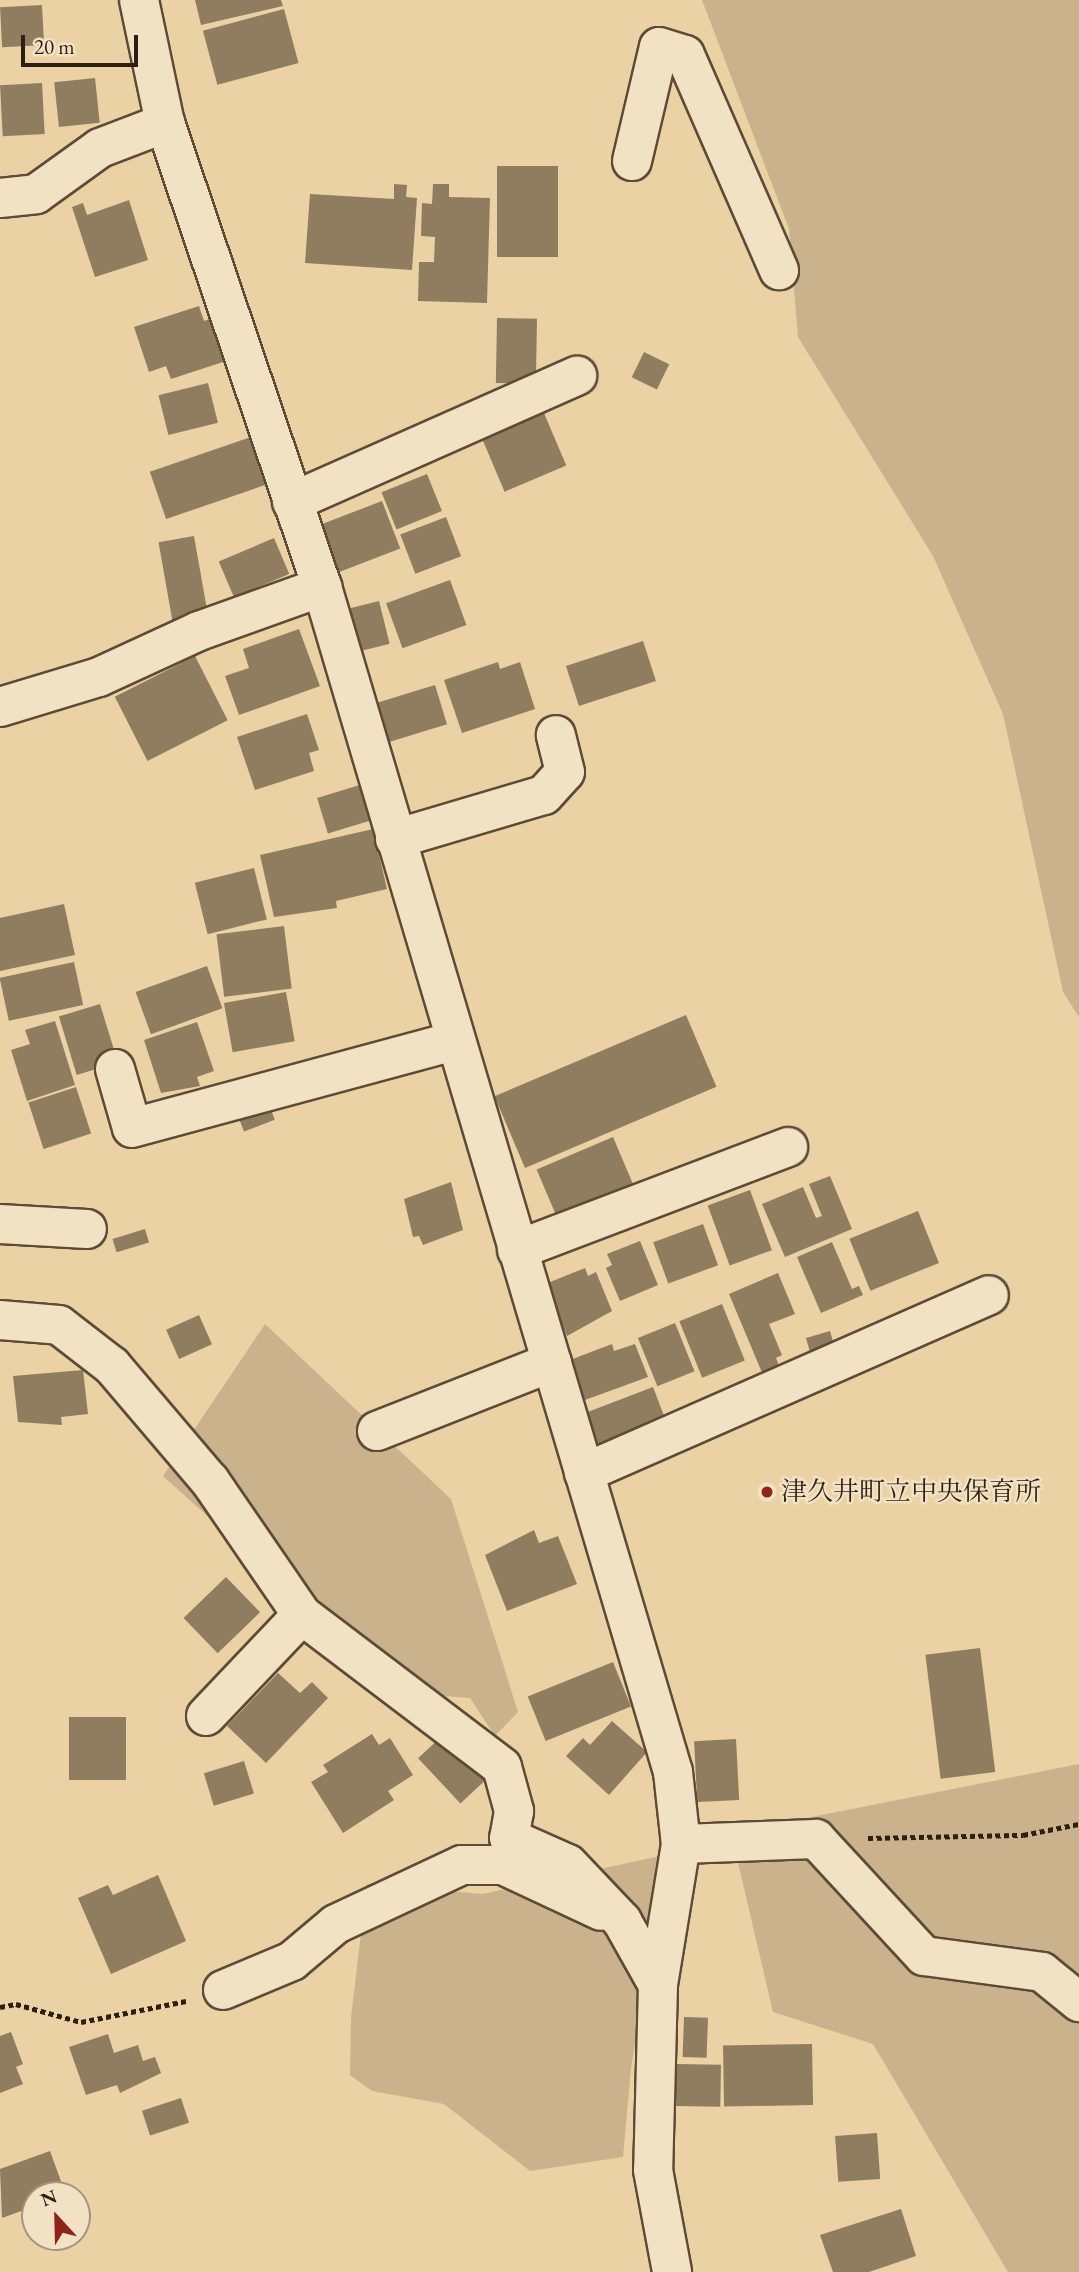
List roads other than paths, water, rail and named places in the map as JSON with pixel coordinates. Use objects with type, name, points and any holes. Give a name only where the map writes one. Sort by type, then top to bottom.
[{"type":"street","points":[[139,0],[165,122],[322,587],[454,1041],[673,1772],[681,1844],[658,1985],[653,2170],[672,2272]]},
{"type":"street","points":[[632,161],[659,47],[685,55],[779,270]]},
{"type":"street","points":[[0,198],[36,194],[100,148],[165,122]]},
{"type":"street","points":[[292,502],[577,376]]},
{"type":"street","points":[[0,708],[99,677],[199,631],[322,587]]},
{"type":"street","points":[[395,839],[544,795],[565,772],[556,735]]},
{"type":"street","points":[[115,1069],[132,1128],[454,1041]]},
{"type":"street","points":[[517,1250],[788,1147]]},
{"type":"street","points":[[0,1224],[87,1229]]},
{"type":"street","points":[[584,1473],[989,1295]]},
{"type":"street","points":[[0,1320],[58,1325],[112,1366],[210,1481],[302,1615],[502,1767],[514,1811],[509,1838],[568,1864],[622,1921],[658,1985]]},
{"type":"street","points":[[377,1431],[552,1362]]},
{"type":"street","points":[[206,1716],[302,1615]]},
{"type":"street","points":[[681,1844],[816,1839],[924,1956],[1042,1972],[1079,2002]]},
{"type":"street","points":[[223,1990],[292,1961],[337,1924],[461,1865],[503,1865],[622,1921]]},
{"type":"place","name":"津久井町立中央保育所","points":[[767,1492]]}]
